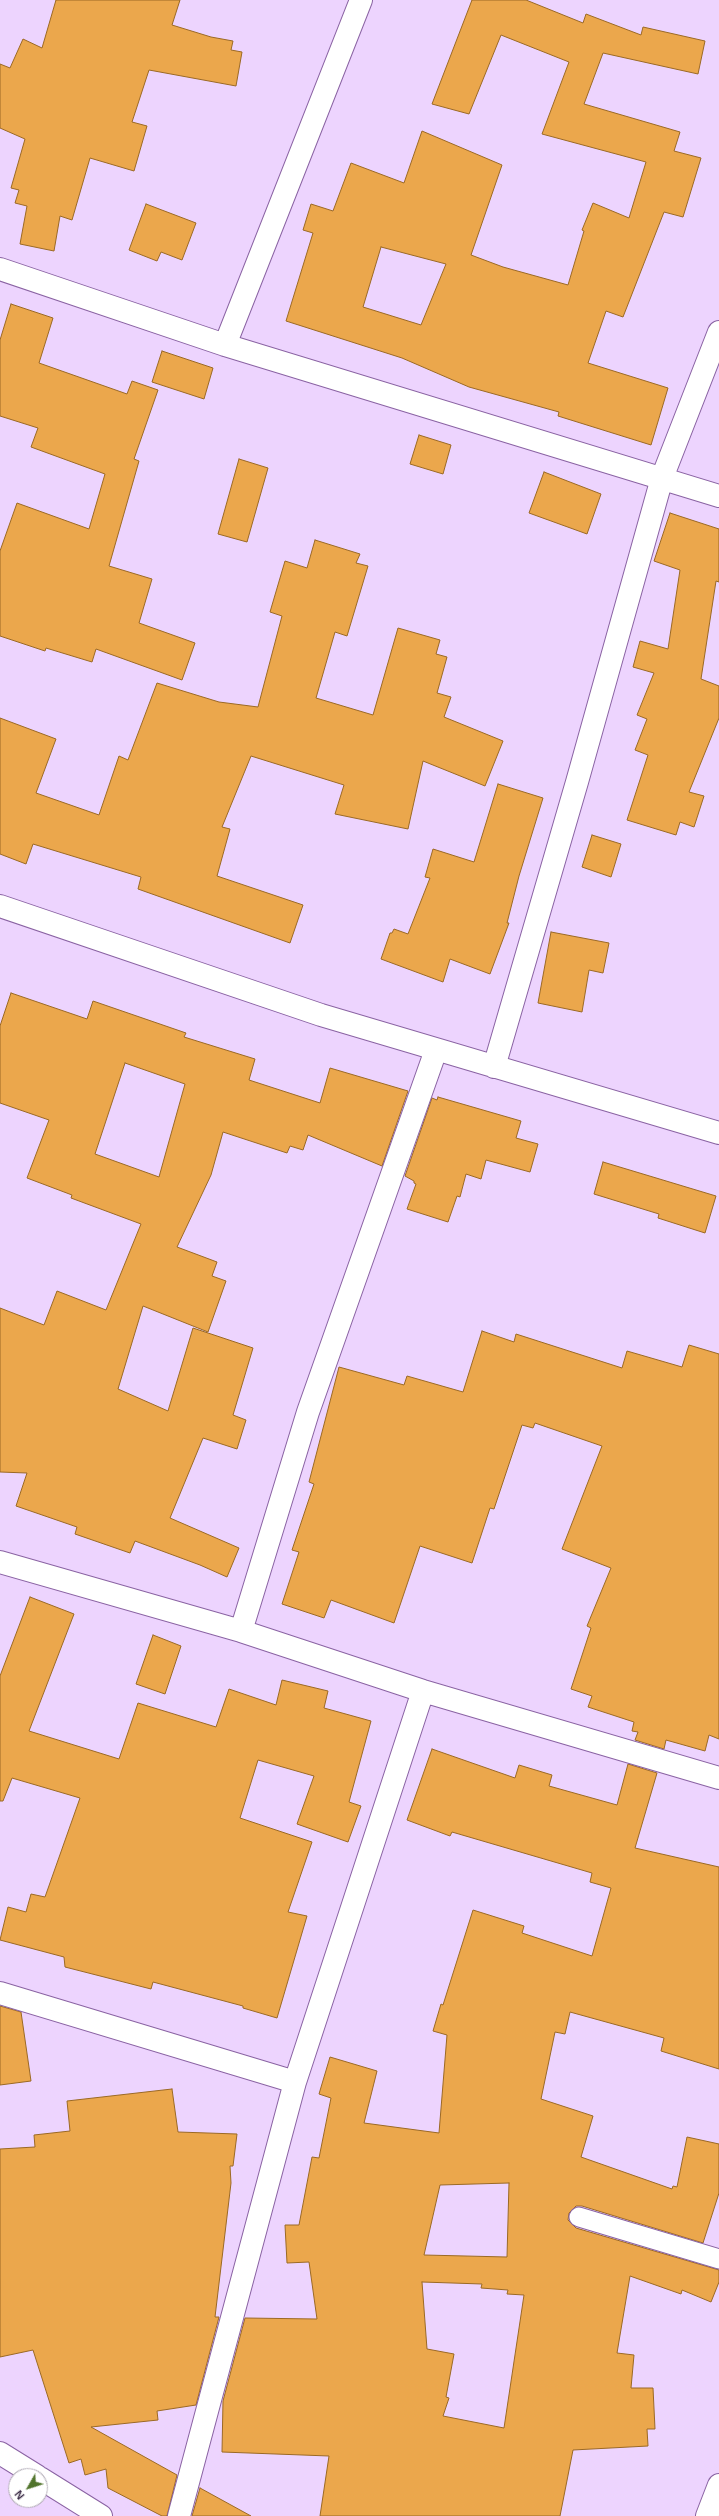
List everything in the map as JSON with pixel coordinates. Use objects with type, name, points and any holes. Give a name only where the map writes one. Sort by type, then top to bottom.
[{"type":"street","points":[[225,345],[360,0]]},
{"type":"street","points":[[0,269],[225,345],[719,496]]},
{"type":"street","points":[[494,1066],[577,782],[662,478],[719,332]]},
{"type":"street","points":[[0,906],[321,1015],[719,1133]]},
{"type":"street","points":[[241,1631],[308,1412],[436,1050]]},
{"type":"street","points":[[0,1562],[241,1631],[422,1691],[719,1778]]},
{"type":"street","points":[[179,2516],[295,2082],[422,1691]]},
{"type":"street","points":[[0,1994],[295,2082]]},
{"type":"street","points":[[0,2453],[24,2468]]},
{"type":"street","points":[[48,2483],[101,2516]]},
{"type":"street","points":[[707,2516],[719,2485]]},
{"type":"lane","points":[[579,2217],[719,2259]]},
{"type":"building","points":[[56,0],[180,0],[172,25],[211,37],[233,41],[231,50],[242,52],[236,86],[149,70],[132,122],[147,126],[134,171],[90,158],[72,220],[60,216],[54,251],[20,244],[27,206],[15,203],[19,190],[11,188],[25,139],[0,128],[0,64],[10,68],[23,39],[42,48]]},
{"type":"building","points":[[472,0],[526,0],[583,23],[586,14],[641,35],[643,27],[705,41],[698,74],[603,53],[584,104],[680,132],[674,151],[701,158],[683,217],[664,212],[623,317],[606,311],[588,363],[668,388],[651,445],[558,416],[559,412],[469,387],[402,358],[286,321],[313,233],[303,230],[311,204],[333,211],[351,163],[404,183],[422,131],[502,165],[471,255],[503,267],[568,285],[584,231],[582,230],[593,203],[629,218],[646,162],[542,134],[569,62],[501,35],[469,114],[432,104]],"holes":[[[381,247],[446,264],[421,325],[363,307]]]},
{"type":"building","points":[[146,204],[196,223],[182,260],[161,252],[157,261],[129,250]]},
{"type":"building","points":[[11,304],[53,318],[39,363],[127,394],[132,381],[158,390],[134,459],[139,461],[109,566],[152,579],[139,623],[195,643],[182,680],[96,649],[92,662],[46,648],[45,651],[0,636],[0,551],[17,503],[89,529],[105,474],[31,447],[38,428],[0,416],[0,340]]},
{"type":"building","points":[[162,351],[213,368],[204,399],[152,382]]},
{"type":"building","points":[[419,435],[451,445],[443,474],[410,464]]},
{"type":"building","points":[[239,459],[268,468],[247,542],[218,534]]},
{"type":"building","points":[[544,472],[601,494],[587,534],[529,513]]},
{"type":"building","points":[[670,513],[719,529],[719,582],[716,581],[701,679],[719,686],[719,718],[689,792],[704,796],[694,827],[680,822],[676,835],[627,820],[648,755],[635,750],[647,719],[637,715],[654,673],[633,667],[640,641],[668,649],[680,570],[654,561]]},
{"type":"building","points":[[315,540],[360,554],[356,563],[368,566],[347,636],[335,632],[316,698],[373,715],[398,628],[440,640],[436,654],[447,657],[437,693],[451,697],[444,717],[503,741],[485,786],[423,761],[408,829],[335,814],[344,785],[251,756],[222,827],[230,829],[217,876],[303,905],[290,943],[138,889],[141,877],[33,844],[26,864],[0,854],[0,718],[56,739],[36,793],[99,815],[119,756],[128,760],[157,683],[219,702],[258,707],[282,616],[270,612],[285,561],[307,568]]},
{"type":"building","points":[[498,784],[543,798],[519,876],[507,923],[509,923],[490,974],[450,959],[443,982],[381,959],[390,933],[392,933],[394,929],[408,934],[430,878],[425,877],[433,849],[474,862]]},
{"type":"building","points":[[592,835],[621,844],[611,877],[582,867]]},
{"type":"building","points":[[551,932],[609,943],[603,973],[589,970],[582,1012],[538,1003]]},
{"type":"building","points":[[11,993],[87,1019],[93,1001],[186,1033],[184,1037],[255,1059],[249,1080],[320,1103],[330,1068],[408,1091],[382,1166],[308,1135],[303,1150],[290,1146],[287,1153],[223,1132],[211,1175],[177,1247],[217,1262],[212,1276],[226,1281],[208,1332],[143,1306],[118,1389],[168,1411],[193,1328],[253,1348],[233,1415],[246,1420],[237,1449],[203,1438],[170,1518],[239,1548],[227,1577],[200,1565],[135,1541],[130,1553],[75,1534],[77,1527],[16,1506],[27,1473],[0,1472],[0,1308],[44,1325],[57,1291],[106,1310],[141,1224],[71,1198],[72,1195],[27,1178],[49,1120],[0,1103],[0,1026]],"holes":[[[125,1063],[185,1084],[159,1177],[95,1154]]]},
{"type":"building","points":[[438,1097],[521,1121],[516,1138],[538,1144],[530,1172],[486,1160],[481,1179],[466,1174],[460,1197],[457,1196],[448,1222],[407,1209],[416,1184],[414,1181],[405,1176],[432,1098],[437,1100]]},
{"type":"building","points":[[603,1162],[716,1196],[705,1233],[658,1218],[659,1214],[594,1194]]},
{"type":"building","points":[[482,1331],[514,1342],[516,1334],[622,1368],[627,1351],[682,1367],[689,1345],[719,1354],[719,1739],[709,1735],[705,1751],[666,1740],[664,1749],[635,1740],[638,1732],[632,1731],[634,1722],[588,1707],[592,1696],[571,1689],[591,1628],[587,1626],[611,1568],[562,1549],[602,1446],[535,1423],[533,1428],[522,1425],[494,1509],[490,1508],[472,1563],[420,1546],[394,1623],[331,1600],[324,1618],[282,1604],[299,1552],[292,1550],[314,1484],[309,1482],[339,1367],[404,1385],[407,1376],[463,1392]]},
{"type":"building","points":[[30,1597],[74,1614],[29,1731],[119,1759],[138,1703],[216,1727],[229,1689],[276,1705],[282,1680],[328,1691],[324,1708],[371,1721],[349,1802],[361,1806],[348,1842],[297,1824],[314,1776],[258,1760],[240,1818],[312,1842],[288,1912],[307,1916],[277,2018],[243,2008],[243,2006],[153,1982],[151,1989],[65,1967],[64,1957],[0,1940],[8,1907],[26,1912],[31,1894],[45,1897],[80,1798],[12,1778],[3,1801],[0,1801],[0,1676]]},
{"type":"building","points":[[153,1635],[181,1646],[165,1694],[136,1684]]},
{"type":"building","points":[[432,1749],[515,1778],[519,1765],[552,1775],[549,1786],[617,1805],[628,1764],[657,1773],[635,1848],[719,1867],[719,2069],[661,2051],[664,2038],[570,2012],[565,2034],[555,2032],[541,2099],[593,2116],[581,2157],[672,2189],[673,2186],[677,2187],[687,2137],[719,2144],[719,2193],[703,2243],[582,2206],[576,2206],[569,2213],[568,2220],[576,2228],[719,2270],[719,2282],[711,2302],[682,2290],[681,2294],[630,2276],[617,2353],[634,2355],[631,2388],[653,2388],[655,2429],[647,2429],[648,2446],[573,2450],[560,2516],[320,2516],[329,2456],[222,2452],[223,2401],[245,2318],[317,2319],[309,2262],[287,2263],[285,2225],[299,2225],[312,2157],[319,2158],[331,2098],[319,2094],[330,2057],[377,2071],[364,2123],[439,2133],[447,2035],[433,2031],[441,2004],[443,2005],[473,1910],[524,1926],[522,1933],[592,1956],[611,1888],[590,1882],[592,1873],[452,1832],[450,1836],[407,1820]],"holes":[[[509,2183],[507,2257],[424,2255],[440,2185]],[[422,2282],[482,2284],[481,2288],[508,2290],[507,2294],[524,2295],[504,2428],[443,2416],[449,2398],[446,2397],[454,2354],[427,2349]]]},
{"type":"building","points":[[0,2006],[21,2012],[31,2081],[0,2085]]},
{"type":"building","points":[[172,2089],[178,2132],[237,2134],[233,2166],[230,2166],[231,2183],[215,2317],[219,2317],[196,2405],[157,2411],[158,2420],[91,2427],[177,2475],[167,2516],[162,2516],[108,2488],[106,2469],[85,2475],[81,2459],[69,2463],[33,2350],[0,2357],[0,2149],[35,2147],[34,2135],[70,2131],[67,2101]]},
{"type":"building","points":[[200,2488],[251,2516],[192,2516]]}]
